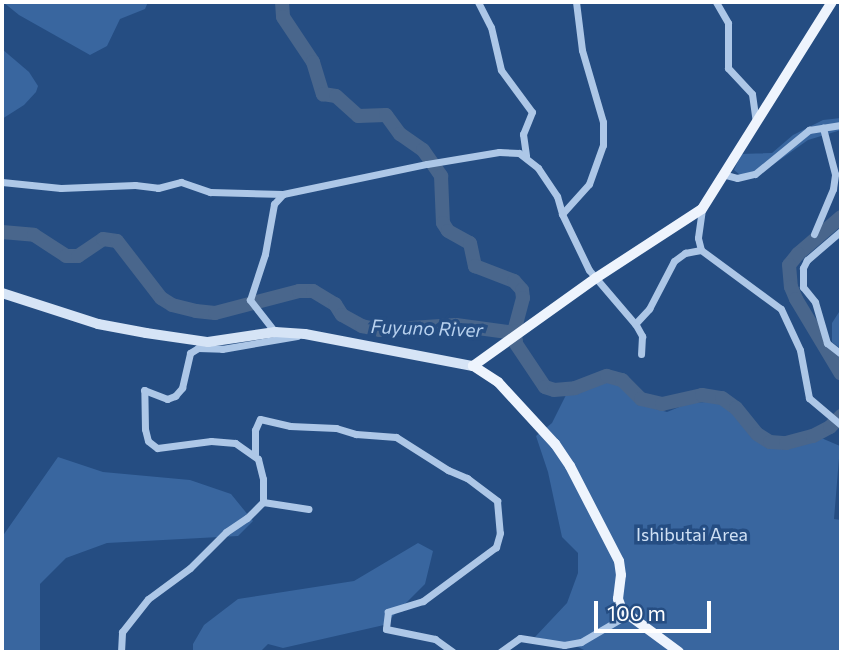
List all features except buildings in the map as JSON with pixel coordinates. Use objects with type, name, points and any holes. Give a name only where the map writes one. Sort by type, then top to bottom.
[{"type":"main road","points":[[473,366],[596,278],[702,209],[726,175],[832,2]]},
{"type":"main road","points":[[2,293],[98,324],[171,337],[208,342],[275,332],[305,334],[473,366],[498,382],[555,444],[570,466],[618,557],[621,575],[618,599],[627,615],[679,652]]},
{"type":"street","points":[[478,2],[491,27],[501,70],[532,112],[523,134],[526,156]]},
{"type":"street","points":[[562,214],[589,184],[603,145],[603,122],[582,50],[576,2]]},
{"type":"street","points":[[716,2],[728,23],[728,68],[752,94],[756,125]]},
{"type":"street","points":[[726,175],[737,178],[755,174],[809,130],[841,125]]},
{"type":"street","points":[[814,234],[833,189],[835,174],[823,128]]},
{"type":"street","points":[[2,182],[61,188],[135,185],[158,188],[181,182],[210,192],[283,194],[307,186],[499,152],[526,156],[538,168],[557,196],[580,256],[642,336],[641,354]]},
{"type":"street","points":[[275,332],[250,300],[265,254],[274,204],[283,194]]},
{"type":"street","points":[[702,209],[698,237],[701,250],[781,309],[800,350],[809,398],[841,425]]},
{"type":"street","points":[[841,231],[807,260],[803,268],[803,286],[815,302],[827,343],[841,354]]},
{"type":"street","points":[[635,324],[649,309],[674,261],[685,253],[701,250]]},
{"type":"street","points":[[255,454],[229,441],[157,448],[148,441],[145,429],[145,390],[167,399],[175,396],[183,388],[190,353],[198,348],[222,349],[305,334]]},
{"type":"street","points":[[121,652],[122,632],[148,600],[190,568],[226,532],[247,519],[263,502],[262,469],[255,454],[255,430],[260,419],[290,426],[337,428],[356,434],[396,437],[467,478],[497,501],[500,533],[496,547],[424,601],[388,612],[386,629],[435,639],[453,652]]},
{"type":"street","points":[[263,502],[308,509]]},
{"type":"street","points":[[500,652],[520,638],[564,645],[582,642],[627,615]]},
{"type":"green space","points":[[3,2],[148,2],[145,9],[120,19],[107,46],[90,55],[19,15]]},
{"type":"green space","points":[[2,49],[29,72],[38,86],[24,105],[2,119]]},
{"type":"green space","points":[[841,118],[841,130],[808,140],[760,174],[745,179],[734,170],[741,154],[772,153],[793,135],[823,120]]},
{"type":"green space","points":[[841,309],[841,349],[832,342],[832,323]]},
{"type":"green space","name":"Ishibutai Area","points":[[602,381],[618,381],[649,407],[667,412],[689,403],[723,401],[753,436],[767,445],[783,448],[802,445],[819,437],[840,446],[834,519],[841,520],[841,652],[588,652],[576,646],[535,637],[567,603],[578,573],[578,553],[562,537],[548,472],[536,436],[552,423],[566,395]]},
{"type":"green space","points":[[58,457],[103,472],[190,480],[231,494],[253,521],[238,536],[107,543],[66,558],[40,584],[40,652],[2,652],[2,537]]},
{"type":"green space","points":[[418,543],[433,551],[425,584],[384,625],[283,648],[268,644],[260,652],[193,652],[193,644],[204,625],[238,599],[354,581]]},
{"type":"waterway","points":[[282,2],[283,17],[313,62],[323,94],[336,96],[358,116],[386,115],[400,134],[423,150],[441,176],[443,223],[448,231],[470,243],[475,266],[514,281],[522,290],[523,298],[514,331],[516,341]]},
{"type":"waterway","points":[[841,217],[789,265],[791,287],[796,299],[841,374]]},
{"type":"waterway","name":"Fuyuno River","points":[[2,232],[34,235],[66,256],[78,256],[103,239],[117,241],[161,298],[172,305],[196,311],[215,313],[299,291],[313,291],[335,304],[342,315],[362,326],[380,330],[456,325],[508,332],[545,387],[554,390],[575,388],[607,376],[622,380],[641,399],[662,404],[702,395],[722,398],[736,408],[757,434],[770,442],[786,443],[813,436],[830,427],[841,416]]}]
